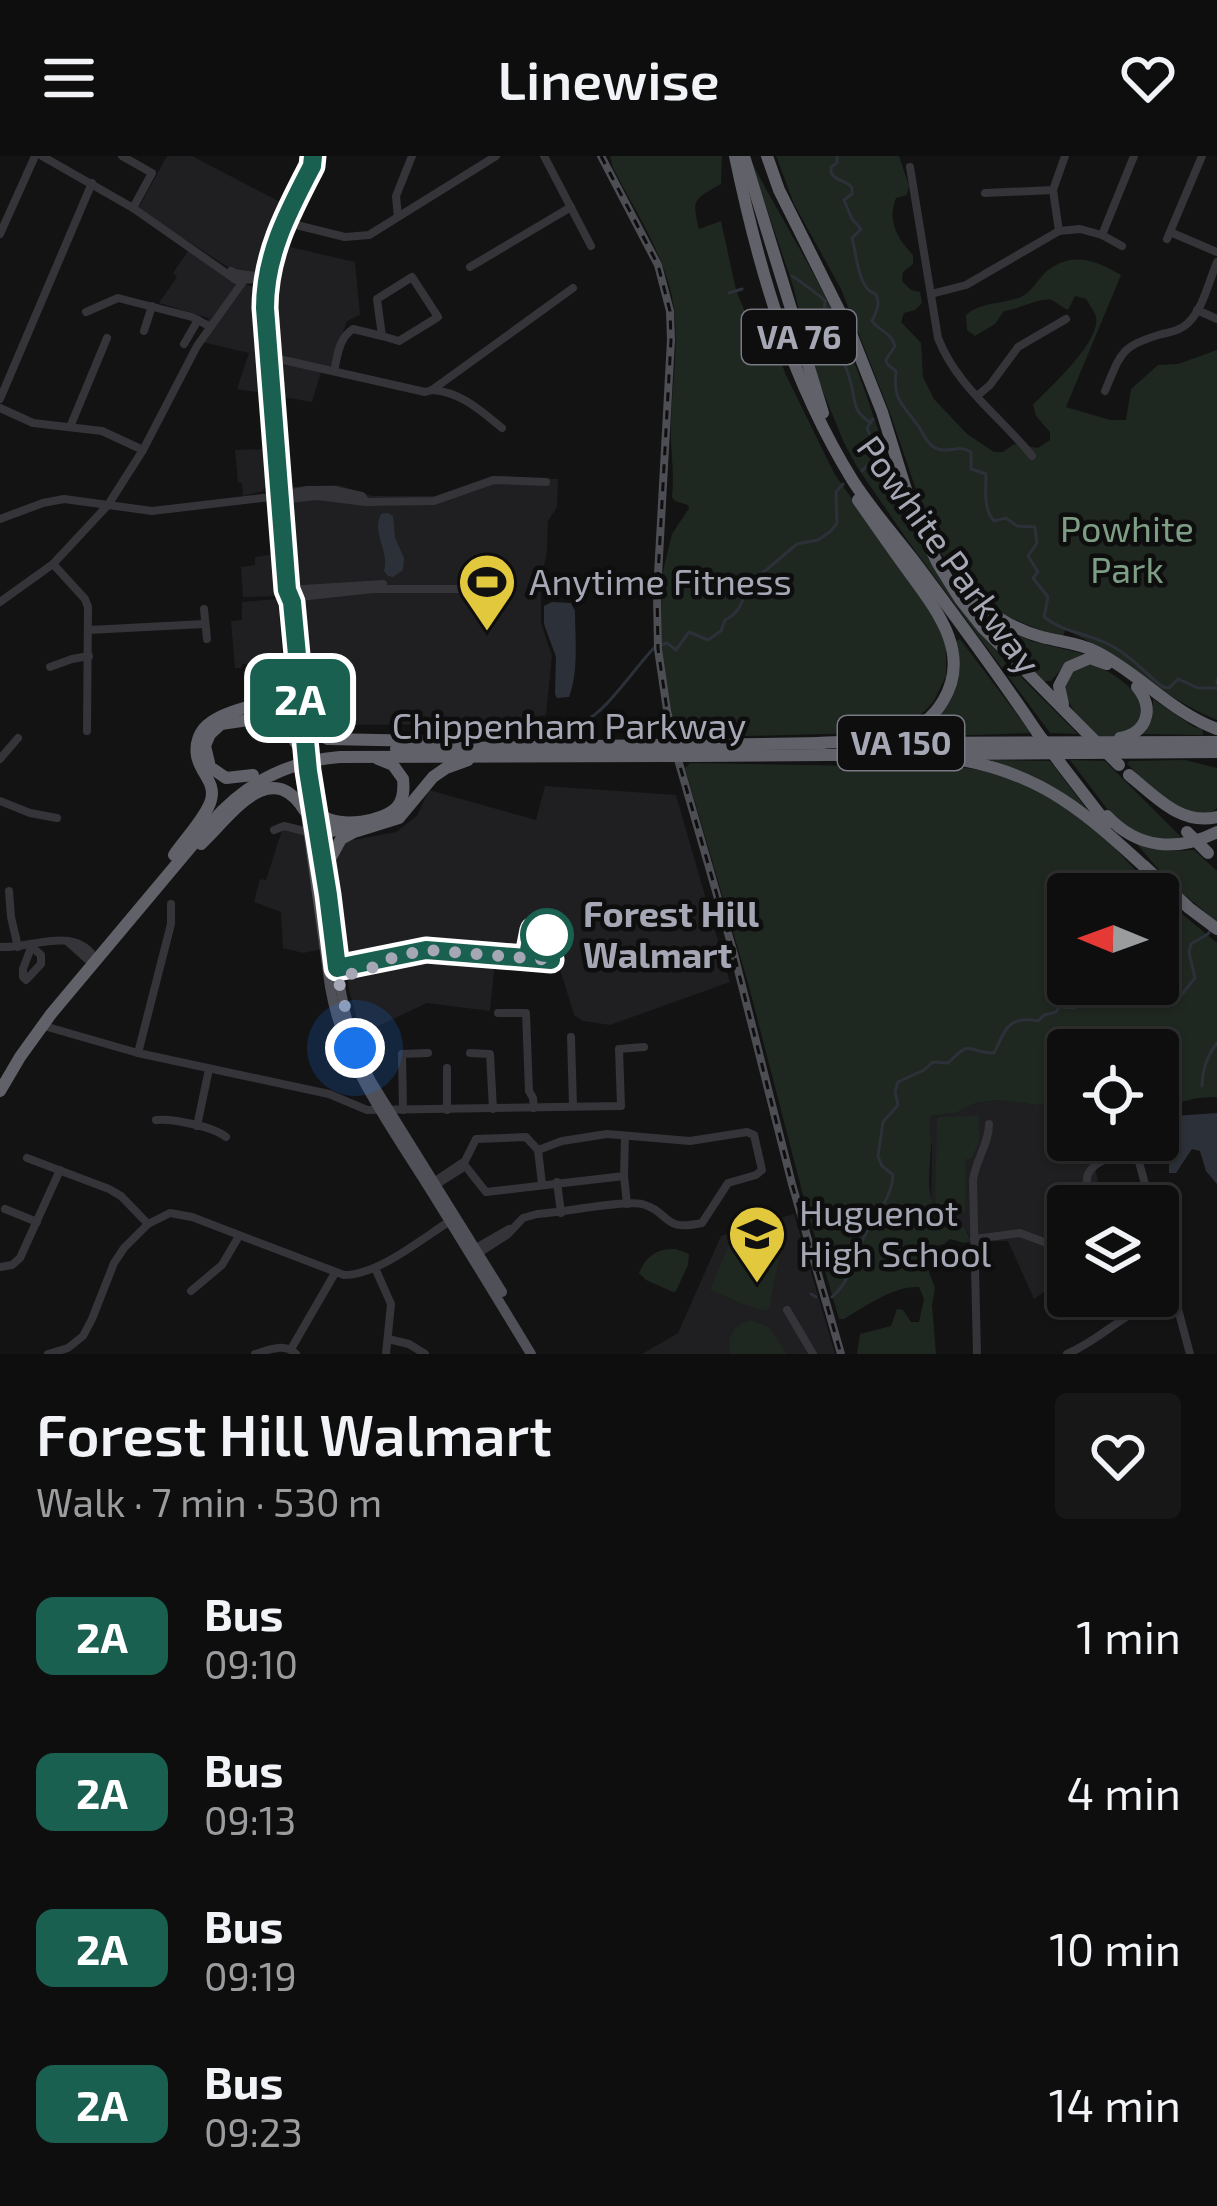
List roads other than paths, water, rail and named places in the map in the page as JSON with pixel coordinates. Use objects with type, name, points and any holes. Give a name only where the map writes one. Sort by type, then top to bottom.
[{"type":"highway","name":"Powhite Parkway","points":[[739,156],[755,243],[782,337],[831,443],[865,500],[1103,819],[1148,870],[1217,929]]},
{"type":"highway","name":"VA 76","points":[[739,156],[780,266],[814,390],[837,443],[875,509]]},
{"type":"highway","name":"Powhite Parkway","points":[[762,156],[852,336],[924,537],[960,599],[993,639],[1212,858]]},
{"type":"highway","points":[[782,337],[790,374],[826,446],[857,499],[943,621],[953,654],[947,694],[920,725],[889,738],[817,749]]},
{"type":"highway","points":[[900,473],[942,562],[980,604],[1031,634],[1094,650],[1178,711],[1217,729]]},
{"type":"highway","points":[[1059,742],[1127,737],[1147,717],[1147,703],[1139,689],[1093,658],[1070,667],[1059,686],[1062,702],[1083,729]]},
{"type":"highway","points":[[174,855],[212,798],[196,754],[203,729],[219,717],[299,698],[315,734],[326,739],[411,740],[457,748]]},
{"type":"highway","points":[[253,775],[226,778],[210,767],[205,746],[216,728],[227,722],[274,720],[288,728],[301,745]]},
{"type":"highway","name":"Chippenham Parkway","points":[[0,1090],[92,957],[218,803],[253,775],[287,759],[323,751],[457,748],[693,751],[1217,742]]},
{"type":"highway","points":[[817,749],[947,758],[1010,773],[1093,819],[1148,870]]},
{"type":"highway","name":"Chippenham Parkway","points":[[817,749],[1217,756]]},
{"type":"highway","name":"Chippenham Parkway","points":[[0,1075],[44,1010],[119,933],[215,817],[268,775],[325,758],[661,751]]},
{"type":"highway","points":[[119,933],[182,864],[252,796],[268,787],[281,788],[337,822],[393,811],[403,795],[402,776],[390,764],[371,757]]},
{"type":"highway","points":[[328,895],[328,864],[335,846],[346,836],[399,818],[437,773],[477,757]]},
{"type":"highway","points":[[1063,763],[1109,819],[1134,838],[1172,846],[1217,832]]},
{"type":"highway","points":[[1124,770],[1184,816],[1217,817]]},
{"type":"highway","points":[[312,832],[370,826]]},
{"type":"main road","points":[[315,159],[284,222],[266,279],[268,357],[301,745],[333,974]]},
{"type":"main road","points":[[263,498],[280,503]]},
{"type":"main road","points":[[287,596],[302,677],[299,698]]},
{"type":"main road","points":[[312,832],[328,895],[336,1018],[349,1054],[535,1354]]},
{"type":"main road","points":[[453,1219],[477,1250],[535,1354]]},
{"type":"street","points":[[0,234],[39,156],[133,208],[227,274],[266,279]]},
{"type":"street","points":[[122,156],[152,173],[133,208]]},
{"type":"street","points":[[398,217],[396,196],[412,156]]},
{"type":"street","points":[[284,222],[353,238],[369,235],[496,156]]},
{"type":"street","points":[[544,156],[591,246]]},
{"type":"street","points":[[1059,231],[1053,190],[1065,156]]},
{"type":"street","points":[[1102,235],[1134,156]]},
{"type":"street","points":[[1202,156],[1168,235],[1217,252]]},
{"type":"street","points":[[910,167],[938,338],[945,355],[959,378],[1032,456]]},
{"type":"street","points":[[0,398],[92,183]]},
{"type":"street","points":[[985,193],[1053,190]]},
{"type":"street","points":[[470,267],[571,207]]},
{"type":"street","points":[[931,294],[966,285],[1059,231],[1102,235],[1122,246]]},
{"type":"street","points":[[1105,391],[1128,347],[1180,328],[1197,310],[1217,262]]},
{"type":"street","points":[[334,371],[340,341],[353,329],[399,341],[438,316],[412,277],[377,298],[382,336]]},
{"type":"street","points":[[0,602],[53,564],[108,505],[209,326],[245,279]]},
{"type":"street","points":[[432,390],[574,288]]},
{"type":"street","points":[[86,312],[118,298],[209,326]]},
{"type":"street","points":[[144,332],[152,306]]},
{"type":"street","points":[[1197,310],[1217,319]]},
{"type":"street","points":[[184,344],[197,320]]},
{"type":"street","points":[[976,396],[1018,347],[1066,320]]},
{"type":"street","points":[[70,427],[106,338]]},
{"type":"street","points":[[268,357],[417,391],[454,393],[502,428]]},
{"type":"street","points":[[0,408],[33,422],[102,431],[143,450]]},
{"type":"street","points":[[280,503],[316,496],[366,502],[440,500],[494,480],[546,482]]},
{"type":"street","points":[[0,519],[53,500],[152,511],[263,498]]},
{"type":"street","points":[[53,564],[85,598],[87,731]]},
{"type":"street","points":[[372,583],[486,589],[372,589],[287,596],[372,583]]},
{"type":"street","points":[[204,609],[207,639]]},
{"type":"street","points":[[89,630],[204,624]]},
{"type":"street","points":[[50,667],[89,656]]},
{"type":"street","points":[[0,759],[18,738]]},
{"type":"street","points":[[0,801],[57,818]]},
{"type":"street","points":[[274,830],[281,826],[312,832]]},
{"type":"street","points":[[10,891],[18,947]]},
{"type":"street","points":[[138,1052],[171,924],[171,904]]},
{"type":"street","points":[[0,946],[32,947],[66,940],[80,944],[92,957]]},
{"type":"street","points":[[333,974],[393,957],[443,950],[561,960]]},
{"type":"street","points":[[498,1013],[526,1013],[534,1108]]},
{"type":"street","points":[[42,1025],[138,1052],[329,1094],[367,1110],[621,1106],[620,1049],[644,1047]]},
{"type":"street","points":[[571,1037],[573,1106]]},
{"type":"street","points":[[403,1110],[402,1054],[428,1053]]},
{"type":"street","points":[[470,1053],[491,1056],[493,1109]]},
{"type":"street","points":[[447,1068],[447,1110]]},
{"type":"street","points":[[197,1127],[209,1069]]},
{"type":"street","points":[[156,1120],[218,1130],[226,1137]]},
{"type":"street","points":[[977,1354],[973,1176],[989,1124]]},
{"type":"street","points":[[477,1250],[507,1235],[523,1218],[627,1204],[642,1204],[671,1224],[702,1223],[728,1183],[762,1170],[751,1132],[690,1141],[607,1134],[538,1150]]},
{"type":"street","points":[[431,1184],[464,1162],[479,1138],[526,1136],[538,1150],[542,1184]]},
{"type":"street","points":[[625,1137],[627,1204]]},
{"type":"street","points":[[27,1158],[115,1192],[148,1224]]},
{"type":"street","points":[[1088,1185],[1088,1173],[1103,1161]]},
{"type":"street","points":[[464,1162],[486,1192],[624,1176]]},
{"type":"street","points":[[0,1267],[16,1263],[61,1170]]},
{"type":"street","points":[[557,1182],[561,1213]]},
{"type":"street","points":[[4,1209],[37,1222]]},
{"type":"street","points":[[49,1354],[83,1336],[114,1263],[148,1224],[164,1214],[176,1213],[335,1274],[356,1275],[453,1219]]},
{"type":"street","points":[[974,1239],[1020,1233],[1047,1243]]},
{"type":"street","points":[[191,1291],[222,1265],[239,1236]]},
{"type":"street","points":[[375,1268],[391,1304],[386,1354]]},
{"type":"street","points":[[255,1354],[277,1348],[294,1351],[335,1274]]},
{"type":"street","points":[[787,1310],[813,1354]]},
{"type":"street","points":[[1179,1314],[1190,1354]]},
{"type":"street","points":[[1067,1354],[1126,1317]]},
{"type":"street","points":[[388,1340],[409,1344],[425,1354]]},
{"type":"waterway","points":[[837,156],[831,172],[852,188],[844,200],[861,229],[852,238],[857,263],[866,287],[877,298],[872,321],[895,346],[886,360],[896,371],[899,400],[933,446],[971,452],[971,469],[986,474],[987,505],[994,521],[1006,518],[1017,526],[1035,527],[1037,543],[1028,556],[1038,572],[1033,578],[1048,597],[1044,617],[1116,648],[1163,687],[1169,688],[1178,679],[1198,688],[1217,688]]},
{"type":"waterway","points":[[792,276],[825,301],[823,327],[846,367],[857,409],[870,422]]},
{"type":"waterway","points":[[729,293],[742,289]]},
{"type":"waterway","points":[[862,471],[875,455],[867,428],[873,419]]},
{"type":"waterway","points":[[661,645],[667,643],[676,650],[689,632],[708,640],[721,631],[753,581],[797,544],[818,540],[831,531],[837,523],[836,492],[843,484]]},
{"type":"waterway","points":[[584,721],[611,699],[656,646]]},
{"type":"waterway","points":[[832,1297],[845,1281],[890,1189],[893,1175],[878,1156],[883,1122],[898,1105],[898,1082],[933,1062],[948,1063],[966,1048],[994,1053],[1013,1023],[1038,1021],[1059,1007],[1074,1008],[1103,991],[1155,996],[1165,991],[1179,998],[1195,978],[1191,944],[1212,928]]},
{"type":"waterway","points":[[1202,1086],[1206,1063],[1217,1043]]},
{"type":"waterway","points":[[811,1294],[816,1297]]},
{"type":"railway","points":[[601,156],[658,265],[670,311],[657,593],[658,649],[667,710],[841,1354]]},
{"type":"place","name":"Anytime Fitness","points":[[487,633]]},
{"type":"place","name":"Forest Hill Walmart","points":[[547,935]]},
{"type":"place","name":"Huguenot High School","points":[[757,1285]]},
{"type":"park label","name":"Powhite Park","points":[[1127,550]]}]
